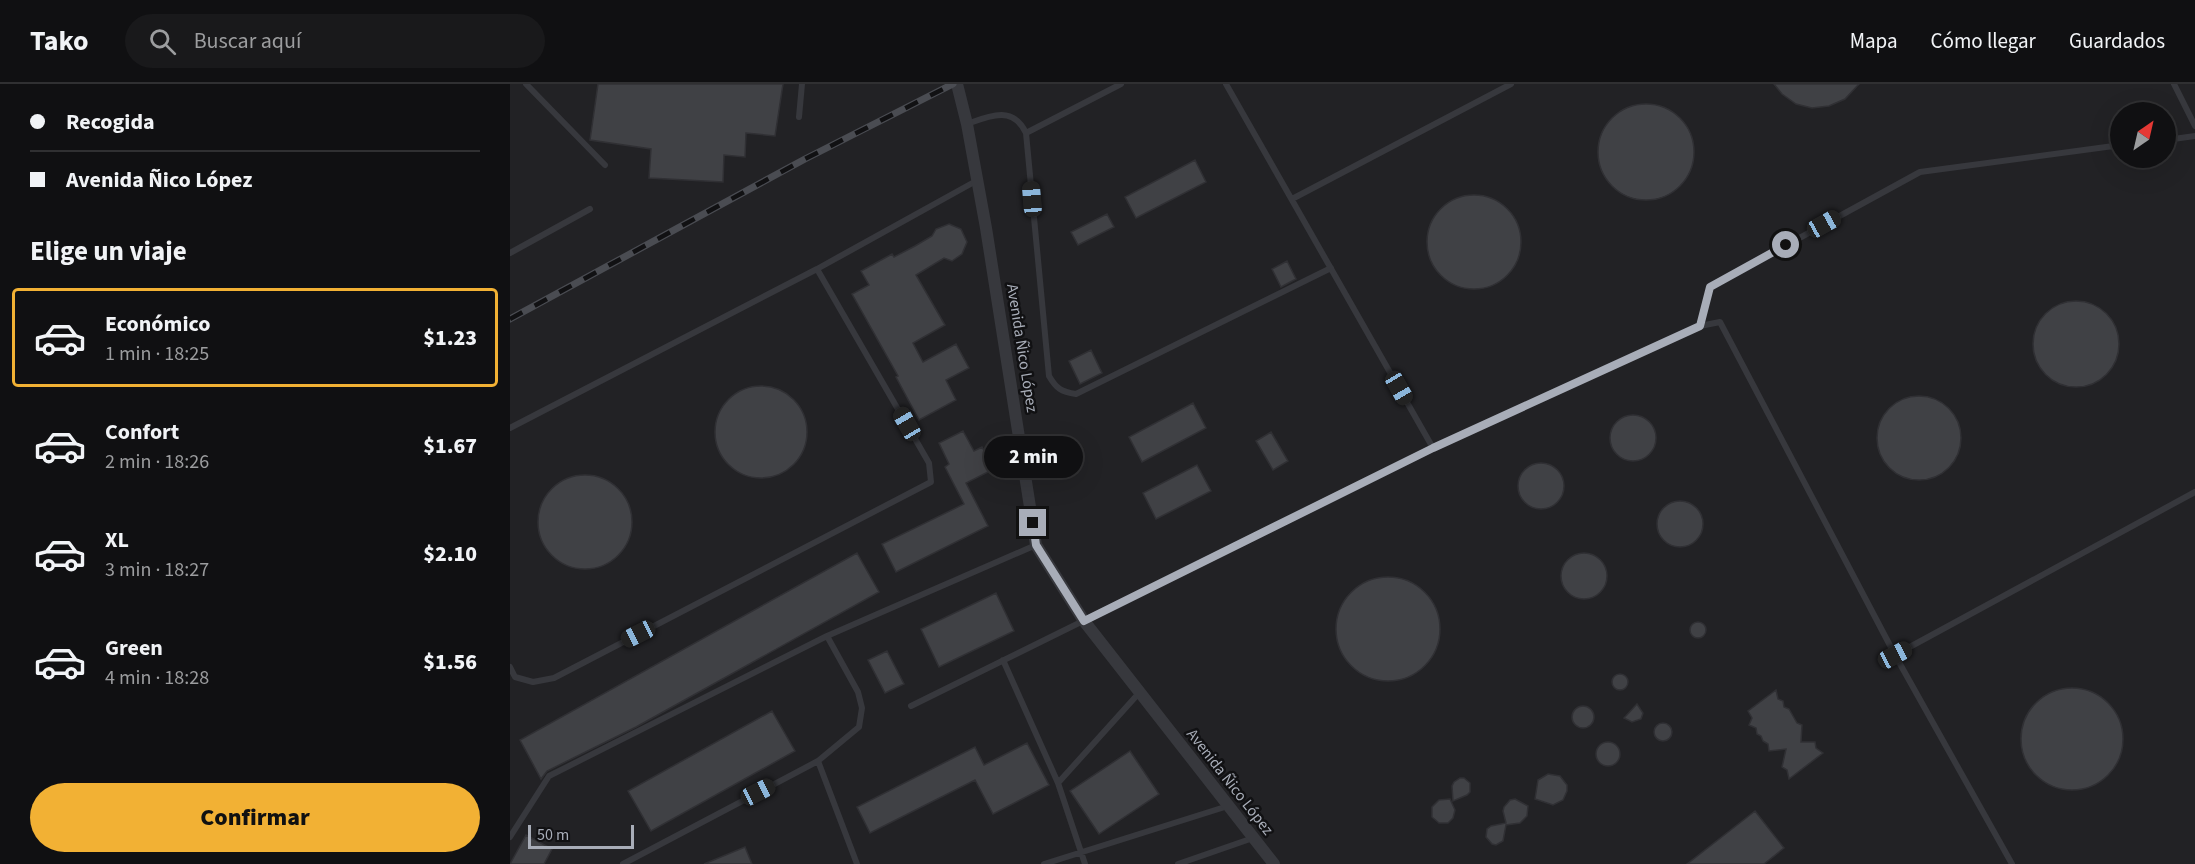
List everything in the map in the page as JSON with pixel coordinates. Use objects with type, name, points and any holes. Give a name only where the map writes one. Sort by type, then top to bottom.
[{"type":"street","name":"Avenida Ñico López","points":[[957,84],[967,124],[988,239],[1036,545],[1084,621],[1274,864]]},
{"type":"lane","points":[[526,84],[605,165]]},
{"type":"lane","points":[[799,117],[802,84]]},
{"type":"lane","points":[[1026,133],[1121,84]]},
{"type":"lane","points":[[1226,84],[1433,448]]},
{"type":"lane","points":[[1292,199],[1511,84]]},
{"type":"lane","points":[[2174,84],[2195,126]]},
{"type":"lane","points":[[967,124],[996,114],[1009,116],[1022,125],[1026,133],[1049,376],[1054,386],[1063,393],[1076,394],[1331,268]]},
{"type":"lane","points":[[2176,139],[2195,136]]},
{"type":"lane","points":[[1700,326],[1710,287],[1920,172],[2110,147]]},
{"type":"lane","points":[[510,428],[817,269],[976,181]]},
{"type":"lane","points":[[510,253],[590,209]]},
{"type":"lane","points":[[510,667],[515,677],[532,682],[554,678],[931,482],[929,463],[817,269]]},
{"type":"lane","points":[[911,706],[1433,448],[1700,326],[1720,322],[1895,655],[2012,864]]},
{"type":"lane","points":[[1895,655],[2195,492]]},
{"type":"lane","points":[[510,837],[549,776],[827,636],[1036,545]]},
{"type":"lane","points":[[623,864],[818,761],[860,727],[862,708],[858,692],[827,636]]},
{"type":"lane","points":[[1004,660],[1058,783],[1085,864]]},
{"type":"lane","points":[[1058,783],[1139,693]]},
{"type":"lane","points":[[818,761],[857,864]]},
{"type":"lane","points":[[1044,864],[1228,806]]},
{"type":"lane","points":[[1178,864],[1253,838]]},
{"type":"shaded area","points":[[510,84],[2195,84],[2195,864],[510,864]]},
{"type":"building","points":[[598,84],[783,84],[775,136],[746,133],[745,157],[724,155],[723,182],[649,178],[651,149],[590,140]]},
{"type":"building","points":[[1774,84],[1859,84],[1845,99],[1829,106],[1812,108],[1796,104],[1782,94]]},
{"type":"building","points":[[1646,104],[1664,108],[1680,118],[1690,134],[1694,152],[1690,170],[1680,186],[1664,196],[1646,200],[1628,196],[1612,186],[1602,170],[1598,152],[1602,134],[1612,118],[1628,108]]},
{"type":"building","points":[[1195,160],[1206,182],[1136,218],[1125,197]]},
{"type":"building","points":[[1474,195],[1492,198],[1507,209],[1518,224],[1521,242],[1518,260],[1507,275],[1492,286],[1474,289],[1456,286],[1441,275],[1430,260],[1427,242],[1430,224],[1441,209],[1456,198]]},
{"type":"building","points":[[1107,214],[1114,227],[1078,245],[1071,232]]},
{"type":"building","points":[[949,224],[961,229],[967,242],[962,254],[952,261],[944,258],[916,275],[945,325],[913,343],[923,362],[956,344],[969,368],[946,380],[956,400],[919,420],[896,377],[898,376],[852,294],[869,285],[861,271],[892,254],[894,257],[915,246],[932,236],[936,229]]},
{"type":"building","points":[[1287,261],[1296,279],[1281,287],[1272,269]]},
{"type":"building","points":[[2076,301],[2092,305],[2106,314],[2115,328],[2119,344],[2115,360],[2106,374],[2092,383],[2076,387],[2060,383],[2046,374],[2037,360],[2033,344],[2037,328],[2046,314],[2060,305]]},
{"type":"building","points":[[1091,350],[1102,373],[1080,384],[1069,361]]},
{"type":"building","points":[[761,386],[778,390],[793,400],[803,415],[807,432],[803,449],[793,464],[778,474],[761,478],[744,474],[729,464],[719,449],[715,432],[719,415],[729,400],[744,390]]},
{"type":"building","points":[[1919,396],[1935,399],[1949,408],[1958,422],[1961,438],[1958,454],[1949,468],[1935,477],[1919,480],[1903,477],[1889,468],[1880,454],[1877,438],[1880,422],[1889,408],[1903,399]]},
{"type":"building","points":[[1193,403],[1206,428],[1142,462],[1129,437]]},
{"type":"building","points":[[1633,415],[1649,422],[1656,438],[1649,454],[1633,461],[1617,454],[1610,438],[1617,422]]},
{"type":"building","points":[[963,431],[974,451],[982,447],[994,469],[966,483],[988,526],[896,572],[882,544],[964,504],[945,467],[949,464],[939,443]]},
{"type":"building","points":[[1271,432],[1288,461],[1273,470],[1256,441]]},
{"type":"building","points":[[1541,463],[1557,470],[1564,486],[1557,502],[1541,509],[1525,502],[1518,486],[1525,470]]},
{"type":"building","points":[[1197,465],[1211,491],[1156,519],[1143,493]]},
{"type":"building","points":[[585,475],[603,479],[618,489],[628,504],[632,522],[628,540],[618,555],[603,565],[585,569],[567,565],[552,555],[542,540],[538,522],[542,504],[552,489],[567,479]]},
{"type":"building","points":[[1680,501],[1696,508],[1703,524],[1696,540],[1680,547],[1664,540],[1657,524],[1664,508]]},
{"type":"building","points":[[857,553],[879,592],[636,727],[547,771],[541,779],[520,740]]},
{"type":"building","points":[[1584,553],[1600,560],[1607,576],[1600,592],[1584,599],[1568,592],[1561,576],[1568,560]]},
{"type":"building","points":[[1388,577],[1408,581],[1417,586],[1431,600],[1436,609],[1440,629],[1436,649],[1431,658],[1417,672],[1408,677],[1388,681],[1368,677],[1359,672],[1345,658],[1340,649],[1336,629],[1340,609],[1345,600],[1359,586],[1368,581]]},
{"type":"building","points":[[996,593],[1014,631],[939,667],[921,629]]},
{"type":"building","points":[[1698,622],[1706,630],[1698,638],[1690,630]]},
{"type":"building","points":[[887,651],[904,684],[885,693],[868,660]]},
{"type":"building","points":[[1620,674],[1628,682],[1620,690],[1612,682]]},
{"type":"building","points":[[2072,688],[2101,696],[2115,710],[2123,739],[2115,768],[2101,782],[2072,790],[2043,782],[2029,768],[2021,739],[2029,710],[2043,696]]},
{"type":"building","points":[[1776,690],[1778,699],[1783,701],[1784,707],[1789,709],[1797,723],[1802,725],[1801,742],[1815,742],[1816,748],[1823,753],[1789,779],[1787,770],[1782,767],[1786,749],[1769,751],[1768,744],[1757,734],[1756,728],[1749,725],[1752,718],[1748,711]]},
{"type":"building","points":[[1637,704],[1643,713],[1641,719],[1632,722],[1624,718]]},
{"type":"building","points":[[1583,706],[1591,709],[1594,717],[1591,725],[1583,728],[1575,725],[1572,717],[1575,709]]},
{"type":"building","points":[[772,711],[795,751],[651,831],[628,791]]},
{"type":"building","points":[[1663,723],[1669,726],[1672,732],[1669,738],[1663,741],[1657,738],[1654,732],[1657,726]]},
{"type":"building","points":[[1608,742],[1617,745],[1620,754],[1617,763],[1608,766],[1599,763],[1596,754],[1599,745]]},
{"type":"building","points":[[1027,743],[1049,785],[993,814],[975,780],[870,833],[857,807],[975,747],[984,765]]},
{"type":"building","points":[[1130,751],[1159,794],[1099,834],[1070,791]]},
{"type":"building","points":[[1548,774],[1560,776],[1567,785],[1563,800],[1553,805],[1535,799],[1538,780]]},
{"type":"building","points":[[1460,778],[1470,783],[1470,792],[1453,801],[1452,786]]},
{"type":"building","points":[[1450,799],[1455,810],[1453,818],[1448,823],[1439,823],[1432,817],[1432,807],[1439,800]]},
{"type":"building","points":[[1515,799],[1528,806],[1527,816],[1520,823],[1506,825],[1503,841],[1496,845],[1492,844],[1486,837],[1487,829],[1506,823],[1504,807],[1510,800]]},
{"type":"building","points":[[1755,811],[1784,848],[1764,864],[1687,864]]},
{"type":"building","points":[[526,835],[552,849],[544,864],[510,864]]},
{"type":"building","points":[[745,847],[752,864],[704,864]]},
{"type":"railway","points":[[510,319],[805,159],[953,84]]},
{"type":"route","points":[[1033,523],[1036,545],[1084,621],[1433,448],[1700,326],[1710,287],[1786,245]]}]
